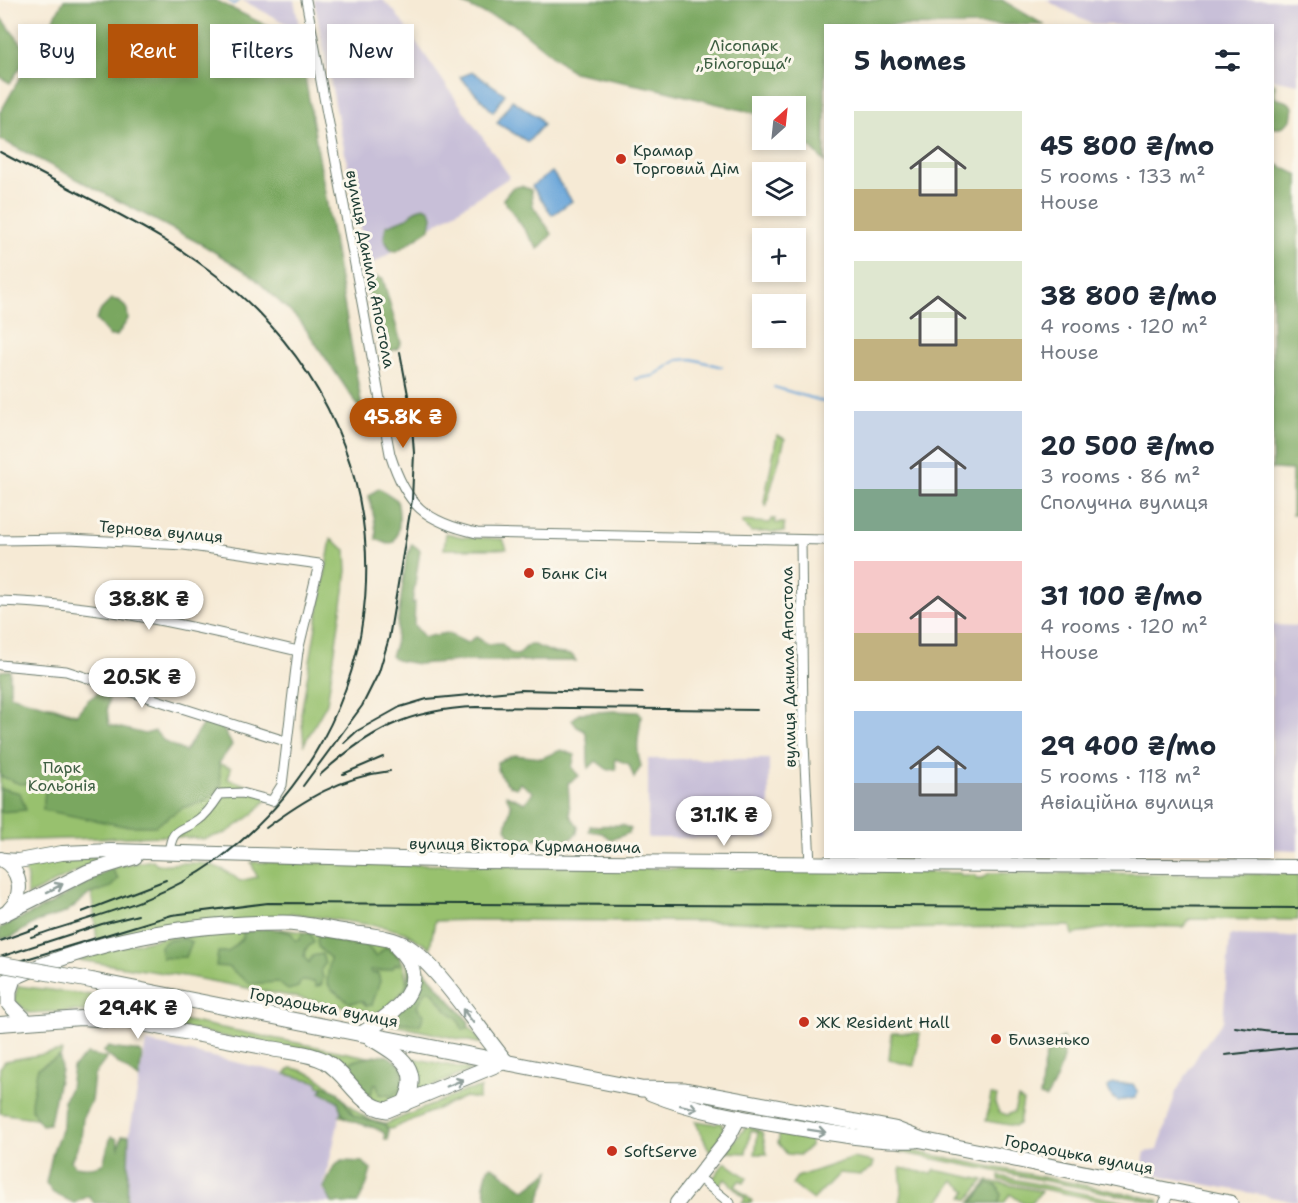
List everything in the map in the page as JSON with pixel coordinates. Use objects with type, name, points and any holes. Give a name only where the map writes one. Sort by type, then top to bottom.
[{"type":"main road","points":[[0,984],[15,976],[98,946],[150,933],[284,923],[388,939],[407,947],[426,962],[505,1061],[387,1110],[373,1107],[326,1062],[309,1055],[274,1049]]},
{"type":"main road","points":[[388,939],[409,962],[411,988],[400,1006],[363,1033],[397,1054],[410,1069],[411,1087],[404,1104]]},
{"type":"main road","name":"Городоцька вулиця","points":[[0,964],[641,1089],[681,1105],[778,1125],[893,1142],[922,1140]]},
{"type":"main road","points":[[15,976],[9,991],[9,1004],[26,1021]]},
{"type":"main road","name":"Городоцька вулиця","points":[[641,1089],[685,1090],[894,1129],[922,1140],[1167,1197],[1230,1203]]},
{"type":"main road","points":[[722,1098],[739,1117],[767,1106]]},
{"type":"main road","points":[[778,1125],[802,1113]]},
{"type":"street","name":"вулиця Данила Апостола","points":[[306,0],[390,454],[399,483],[406,494],[436,520],[477,533],[824,540]]},
{"type":"street","name":"Тернова вулиця","points":[[0,540],[69,539],[184,545],[319,564],[298,651]]},
{"type":"street","name":"вулиця Данила Апостола","points":[[801,540],[803,724],[810,864]]},
{"type":"street","points":[[0,602],[27,602],[163,619],[298,651],[285,741],[283,780],[272,801],[243,793],[220,794],[199,820],[178,830],[171,839],[169,853]]},
{"type":"street","points":[[0,665],[66,670],[285,741]]},
{"type":"street","name":"вулиця Віктора Курмановича","points":[[2,859],[18,861],[82,853],[169,853],[375,859],[810,864],[1157,862],[1298,867]]},
{"type":"street","points":[[1,916],[87,873],[151,853]]},
{"type":"street","points":[[1,916],[12,908],[19,891],[16,873],[2,859]]},
{"type":"street","points":[[0,1024],[81,1018],[126,1021],[274,1049]]},
{"type":"street","points":[[678,1203],[728,1138],[739,1117]]},
{"type":"street","points":[[698,1177],[730,1203]]},
{"type":"shaded area","points":[[242,0],[294,0],[299,24],[287,24]]},
{"type":"shaded area","points":[[314,0],[383,0],[403,24],[327,24],[327,64]]},
{"type":"shaded area","points":[[1046,0],[1298,0],[1298,84],[1274,79],[1274,24],[1091,24]]},
{"type":"shaded area","points":[[414,39],[510,177],[368,267],[330,78],[414,78]]},
{"type":"shaded area","points":[[1274,625],[1298,626],[1298,850],[1274,849]]},
{"type":"shaded area","points":[[648,759],[769,759],[769,838],[648,838]]},
{"type":"shaded area","points":[[1230,935],[1298,937],[1298,1202],[1141,1172],[1145,1152],[1158,1150],[1176,1092],[1201,1050],[1223,1021]]},
{"type":"shaded area","points":[[146,1042],[319,1081],[319,1086],[326,1087],[343,1102],[323,1190],[340,1203],[117,1203]]},
{"type":"green space","points":[[64,0],[215,0],[263,24],[210,24],[210,78],[305,78],[363,413],[301,322],[250,274],[203,245],[0,139],[0,113],[20,78],[96,78],[96,24],[50,24]]},
{"type":"green space","name":"Лісопарк „Білогорща“","points":[[456,0],[1002,0],[1042,24],[824,24],[824,161],[806,143],[806,96],[752,96],[752,112],[658,89],[573,72],[512,23],[482,13]]},
{"type":"green space","points":[[0,17],[18,39],[18,71],[10,83],[0,77]]},
{"type":"green space","points":[[1274,84],[1275,98],[1288,102],[1293,107],[1291,120],[1281,128],[1274,128]]},
{"type":"green space","points":[[1274,163],[1298,175],[1298,515],[1292,515],[1292,470],[1274,469]]},
{"type":"green space","points":[[521,186],[531,190],[533,206],[552,234],[538,249],[503,199],[512,188]]},
{"type":"green space","points":[[424,207],[430,210],[432,216],[430,229],[397,251],[391,250],[384,239],[386,226],[407,218],[417,209]]},
{"type":"green space","points":[[376,277],[383,279],[401,343],[397,349],[391,351],[379,344],[368,293],[370,280]]},
{"type":"green space","points":[[112,299],[120,301],[127,309],[128,319],[117,336],[110,336],[96,320],[101,310]]},
{"type":"green space","points":[[777,435],[785,439],[766,506],[764,502]]},
{"type":"green space","points":[[379,488],[397,500],[398,505],[398,532],[394,542],[388,544],[376,539],[369,496]]},
{"type":"green space","points":[[771,519],[775,519],[775,523],[784,523],[784,532],[751,532],[742,523],[742,521],[770,523]]},
{"type":"green space","points":[[446,533],[463,537],[503,539],[507,549],[444,549]]},
{"type":"green space","points":[[331,539],[346,550],[347,571],[327,703],[304,744],[301,714]]},
{"type":"green space","points":[[412,544],[420,550],[412,604],[415,602],[414,625],[424,637],[447,633],[467,643],[476,637],[488,644],[502,644],[511,653],[518,655],[528,645],[534,645],[554,653],[572,655],[576,661],[459,661],[418,664],[396,660],[391,656],[395,645],[406,559]]},
{"type":"green space","name":"Парк Кольонія","points":[[10,670],[10,695],[76,715],[87,701],[99,692],[110,693],[107,708],[109,725],[145,734],[155,731],[164,741],[185,752],[206,719],[221,725],[232,745],[219,763],[221,786],[206,801],[182,808],[155,826],[124,826],[43,810],[46,782],[20,784],[0,776],[0,671]]},
{"type":"green space","name":"Парк Кольонія","points":[[0,696],[55,707],[231,768],[228,779],[272,794],[252,815],[226,833],[203,839],[167,836],[0,841]]},
{"type":"green space","points":[[638,712],[641,715],[638,746],[641,766],[634,778],[629,764],[615,759],[616,769],[608,770],[596,761],[589,768],[585,731],[577,727],[572,720],[580,713]]},
{"type":"green space","points":[[561,750],[575,755],[572,767],[579,776],[568,783],[570,815],[578,827],[577,833],[569,840],[512,839],[506,828],[511,806],[506,795],[525,803],[533,792],[520,783],[516,788],[508,784],[500,774],[497,762],[514,755],[542,758]]},
{"type":"green space","points":[[0,788],[20,793],[26,810],[0,812]]},
{"type":"green space","points":[[622,825],[631,829],[629,833],[611,840],[602,833],[589,831],[590,826]]},
{"type":"green space","points":[[110,855],[27,896],[27,877],[22,866],[49,858]]},
{"type":"green space","points":[[153,860],[157,865],[201,863],[210,865],[230,873],[240,881],[257,877],[251,862],[960,873],[960,875],[976,875],[976,878],[983,878],[989,873],[1298,874],[1298,920],[1190,919],[1183,927],[1114,927],[1073,935],[1071,926],[893,929],[785,922],[435,921],[430,948],[406,933],[384,927],[291,913],[285,918],[97,941],[90,880],[118,866]]},
{"type":"green space","points":[[111,868],[118,878],[111,887],[90,894],[65,913],[36,922],[12,937],[0,939],[0,928],[51,904]]},
{"type":"green space","points":[[271,928],[291,933],[295,940],[299,940],[303,933],[310,933],[314,942],[306,949],[304,957],[309,963],[312,956],[322,954],[325,963],[321,970],[323,978],[321,985],[316,987],[314,982],[301,981],[298,987],[288,990],[277,982],[250,984],[228,967],[216,966],[218,952],[228,952],[243,938],[243,932]]},
{"type":"green space","points":[[282,929],[385,944],[400,957],[407,987],[384,1011],[373,1012],[190,977],[78,960],[123,946],[167,937]]},
{"type":"green space","points":[[320,935],[347,945],[366,944],[376,957],[386,947],[401,959],[399,965],[396,964],[393,968],[383,971],[370,970],[371,973],[378,973],[380,981],[372,1005],[366,1006],[362,1001],[350,1003],[331,989],[327,982],[330,958],[318,947],[317,940]]},
{"type":"green space","points":[[185,939],[192,942],[186,957],[162,958],[160,946],[168,940]]},
{"type":"green space","points":[[407,950],[483,1044],[389,1024],[409,1001]]},
{"type":"green space","points":[[415,960],[469,1022],[468,1028],[463,1030],[457,1018],[447,1011],[432,991],[426,991],[417,1007],[424,1015],[420,1025],[399,1022],[396,1013]]},
{"type":"green space","points":[[18,986],[91,995],[177,1019],[398,1063],[405,1069],[403,1095],[389,1103],[375,1102],[333,1060],[124,1015],[74,1011],[29,1013],[14,1000]]},
{"type":"green space","points":[[892,1033],[920,1033],[914,1066],[889,1060]]},
{"type":"green space","points":[[1063,1037],[1064,1052],[1054,1085],[1046,1098],[1040,1096],[1046,1055],[1055,1042]]},
{"type":"green space","points":[[109,1047],[142,1053],[139,1079],[103,1052]]},
{"type":"green space","points":[[62,1051],[41,1119],[0,1113],[0,1068],[5,1061]]},
{"type":"green space","points":[[87,1054],[107,1058],[94,1075],[91,1101],[83,1117],[81,1139],[71,1161],[75,1166],[82,1167],[103,1164],[111,1136],[117,1139],[119,1147],[122,1136],[129,1135],[127,1203],[94,1203],[89,1196],[74,1203],[53,1193],[46,1183],[53,1151],[63,1125],[64,1100],[70,1088],[73,1067]]},
{"type":"green space","points":[[381,1055],[388,1056],[401,1065],[403,1087],[392,1096],[379,1094],[377,1084],[371,1093],[367,1094],[348,1067],[352,1061]]},
{"type":"green space","points":[[60,1056],[61,1070],[51,1118],[49,1124],[42,1125],[31,1108],[36,1073],[38,1068]]},
{"type":"green space","points":[[408,1057],[472,1070],[414,1094]]},
{"type":"green space","points":[[291,1068],[319,1078],[360,1114],[386,1124],[465,1091],[481,1088],[478,1099],[465,1097],[391,1129],[340,1116],[343,1102],[325,1088],[318,1086],[319,1082],[285,1074]]},
{"type":"green space","points":[[324,1086],[338,1092],[354,1116],[384,1124],[388,1130],[388,1140],[385,1140],[384,1133],[377,1129],[356,1123],[345,1116],[338,1101],[320,1092]]},
{"type":"green space","points":[[991,1095],[997,1096],[995,1104],[999,1112],[1007,1115],[1014,1112],[1018,1098],[1023,1101],[1019,1124],[1015,1126],[986,1121]]},
{"type":"green space","points":[[695,1121],[717,1124],[719,1121],[724,1127],[721,1138],[710,1152]]},
{"type":"green space","points":[[750,1126],[762,1132],[767,1154],[755,1154],[758,1132],[751,1130],[746,1153],[726,1152],[745,1128]]},
{"type":"green space","points":[[780,1132],[811,1137],[810,1146],[800,1155],[787,1154],[778,1143]]},
{"type":"green space","points":[[903,1149],[1158,1200],[1159,1203],[899,1152]]},
{"type":"green space","points":[[853,1158],[874,1162],[872,1168],[861,1175],[839,1173],[813,1200],[792,1184],[797,1177]]},
{"type":"green space","points":[[342,1161],[363,1162],[371,1170],[358,1203],[332,1203],[324,1188],[334,1166]]},
{"type":"green space","points":[[725,1162],[747,1178],[744,1183],[740,1180],[735,1186],[752,1201],[751,1203],[742,1203],[745,1198],[725,1179],[718,1186],[711,1181]]},
{"type":"green space","points":[[492,1166],[525,1190],[550,1171],[538,1203],[488,1203],[484,1185],[488,1168]]},
{"type":"green space","points":[[900,1168],[932,1174],[935,1170],[984,1180],[968,1200],[963,1197],[967,1191],[954,1181],[938,1203],[899,1203],[902,1188]]},
{"type":"green space","points":[[999,1176],[1130,1203],[1112,1203],[999,1180]]},
{"type":"green space","points":[[988,1181],[1041,1192],[1031,1203],[1023,1203],[1010,1194],[1004,1203],[970,1203]]},
{"type":"green space","points":[[988,1183],[998,1186],[1001,1195],[999,1203],[972,1203]]},
{"type":"water","points":[[473,72],[505,94],[493,112],[460,77]]},
{"type":"water","points":[[512,100],[538,117],[543,125],[528,142],[497,123]]},
{"type":"water","points":[[552,172],[572,201],[552,215],[532,186]]},
{"type":"water","points":[[1113,1083],[1133,1084],[1138,1093],[1135,1098],[1118,1101],[1113,1098],[1107,1087]]},
{"type":"waterway","points":[[228,0],[234,4],[239,0]]},
{"type":"waterway","points":[[635,379],[653,376],[678,360],[692,359],[722,367]]},
{"type":"waterway","points":[[774,387],[824,402]]},
{"type":"railway","points":[[0,152],[134,222],[167,242],[199,262],[256,310],[308,375],[344,445],[363,520],[365,596],[352,670],[322,741],[276,806],[215,862],[194,876],[126,906],[31,937]]},
{"type":"railway","points":[[303,786],[362,706],[379,672],[389,638],[412,500],[414,453],[411,411],[400,352]]},
{"type":"railway","points":[[344,743],[357,731],[400,707],[427,699],[521,690],[643,693]]},
{"type":"railway","points":[[320,775],[355,746],[373,735],[391,725],[430,712],[476,707],[757,710]]},
{"type":"railway","points":[[343,774],[383,757]]},
{"type":"railway","points":[[266,828],[324,791],[355,778],[390,771]]},
{"type":"railway","points":[[82,912],[166,880]]},
{"type":"railway","points":[[0,967],[172,915],[268,903],[1298,908]]},
{"type":"railway","points":[[0,957],[102,924],[138,915]]},
{"type":"railway","points":[[0,941],[39,927]]},
{"type":"railway","points":[[1235,1027],[1272,1032],[1298,1032]]},
{"type":"railway","points":[[1225,1055],[1298,1047]]},
{"type":"place","name":"Крамар Торговий Дім","points":[[621,159]]},
{"type":"place","name":"Банк Січ","points":[[529,573]]},
{"type":"place","name":"ЖК Resident Hall","points":[[804,1022]]},
{"type":"place","name":"Близенько","points":[[996,1039]]},
{"type":"place","name":"SoftServe","points":[[612,1151]]}]
